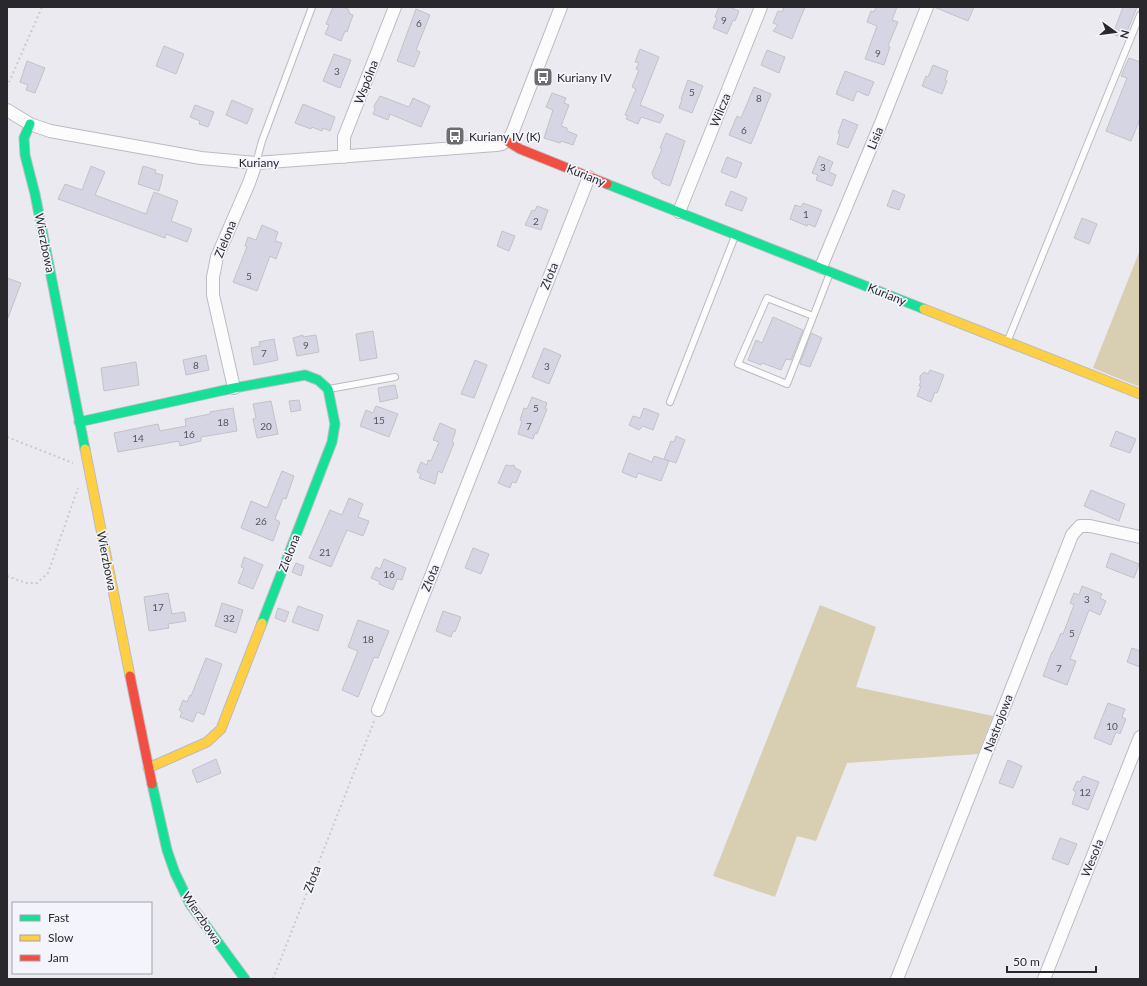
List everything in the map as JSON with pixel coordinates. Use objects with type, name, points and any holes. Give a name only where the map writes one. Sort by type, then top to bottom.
[{"type":"street","name":"Wspólna","points":[[344,157],[344,137],[395,7]]},
{"type":"street","points":[[507,140],[511,136],[561,7]]},
{"type":"street","name":"Wilcza","points":[[679,212],[761,7]]},
{"type":"street","name":"Lisia","points":[[826,269],[881,123],[928,7]]},
{"type":"street","name":"Kuriany","points":[[7,110],[30,124],[50,131],[193,157],[256,163],[496,145],[502,144],[507,140],[520,149],[1140,394]]},
{"type":"street","name":"Wierzbowa","points":[[30,124],[24,138],[25,155],[35,194],[148,768],[167,850],[174,873],[190,904],[245,979]]},
{"type":"street","name":"Zielona","points":[[234,388],[213,295],[213,277],[217,257],[256,163]]},
{"type":"street","name":"Złota","points":[[378,710],[589,176]]},
{"type":"street","points":[[79,422],[234,388],[305,375],[318,380],[328,389]]},
{"type":"street","name":"Zielona","points":[[148,768],[207,742],[221,729],[332,442],[335,424],[328,389]]},
{"type":"street","name":"Nastrojowa","points":[[897,979],[1072,535],[1080,526],[1090,526],[1140,537]]},
{"type":"street","name":"Wesoła","points":[[1044,979],[1140,737]]},
{"type":"lane","points":[[256,163],[262,141],[312,7]]},
{"type":"lane","points":[[1008,342],[1140,15]]},
{"type":"lane","points":[[670,402],[736,234]]},
{"type":"lane","points":[[813,316],[767,298],[738,364],[787,384],[813,316],[826,269]]},
{"type":"lane","points":[[328,389],[395,377]]},
{"type":"path","points":[[7,87],[42,7]]},
{"type":"path","points":[[7,437],[73,463],[87,464]]},
{"type":"path","points":[[7,576],[26,582],[37,583],[48,573],[79,485]]},
{"type":"path","name":"Złota","points":[[273,979],[378,710]]},
{"type":"shaded area","points":[[1140,250],[1140,387],[1093,368]]},
{"type":"shaded area","points":[[820,605],[876,627],[856,687],[993,716],[978,754],[847,763],[816,841],[797,836],[775,897],[713,876]]},
{"type":"building","points":[[333,7],[343,7],[348,9],[350,14],[353,15],[347,32],[345,31],[341,41],[325,34],[329,25],[326,24]]},
{"type":"building","points":[[719,7],[729,7],[739,11],[727,34],[713,28]]},
{"type":"building","points":[[784,7],[805,7],[792,39],[773,31],[778,25],[773,23],[778,11],[782,12]]},
{"type":"building","points":[[876,7],[897,7],[892,20],[898,22],[888,46],[890,47],[884,65],[865,59],[877,26],[867,22],[871,11],[874,12]]},
{"type":"building","points":[[934,7],[974,7],[968,21]]},
{"type":"building","points":[[1123,7],[1137,7],[1124,39],[1113,34]]},
{"type":"building","points":[[416,9],[430,15],[416,50],[420,52],[414,67],[397,61]]},
{"type":"building","points":[[164,46],[184,54],[176,74],[156,66]]},
{"type":"building","points":[[640,49],[659,57],[640,105],[664,115],[660,123],[641,117],[638,124],[626,119],[628,116],[625,115],[636,89],[632,87],[639,70],[636,69],[639,63],[635,62]]},
{"type":"building","points":[[767,50],[785,57],[779,73],[761,65]]},
{"type":"building","points":[[334,54],[351,60],[340,88],[323,81]]},
{"type":"building","points":[[1129,58],[1140,62],[1140,119],[1131,141],[1106,131],[1127,78],[1121,76]]},
{"type":"building","points":[[27,61],[45,68],[35,93],[26,90],[28,85],[20,82]]},
{"type":"building","points":[[933,65],[948,71],[945,80],[947,81],[942,94],[922,86]]},
{"type":"building","points":[[845,71],[874,82],[868,96],[857,91],[853,101],[836,94]]},
{"type":"building","points":[[688,80],[703,86],[692,113],[679,108]]},
{"type":"building","points":[[754,87],[771,94],[751,144],[729,135],[737,116],[741,118]]},
{"type":"building","points":[[552,93],[566,98],[564,103],[569,105],[561,126],[567,128],[567,131],[577,135],[573,145],[544,138],[553,110],[546,107]]},
{"type":"building","points":[[380,96],[409,107],[413,98],[430,106],[421,127],[390,114],[388,120],[373,114],[375,109],[374,106]]},
{"type":"building","points":[[232,100],[253,109],[247,124],[226,115]]},
{"type":"building","points":[[303,104],[335,117],[330,131],[323,128],[322,131],[312,127],[311,129],[295,123]]},
{"type":"building","points":[[195,105],[214,112],[208,127],[199,124],[200,121],[190,117]]},
{"type":"building","points":[[843,119],[858,125],[848,148],[837,144],[840,134],[838,133]]},
{"type":"building","points":[[666,133],[685,141],[670,186],[661,183],[661,181],[654,178],[652,173],[662,149],[660,148]]},
{"type":"building","points":[[819,156],[833,162],[829,172],[836,175],[832,186],[816,180],[818,175],[812,173]]},
{"type":"building","points":[[727,157],[742,163],[736,178],[721,172]]},
{"type":"building","points":[[91,166],[105,172],[95,195],[146,214],[154,192],[178,201],[171,221],[192,229],[187,242],[166,234],[165,238],[58,199],[65,184],[82,190]]},
{"type":"building","points":[[143,166],[156,170],[155,173],[163,175],[159,191],[138,184]]},
{"type":"building","points":[[893,190],[905,195],[899,210],[887,206]]},
{"type":"building","points":[[731,191],[747,198],[742,211],[725,205]]},
{"type":"building","points":[[803,203],[822,210],[815,227],[808,224],[807,226],[790,219],[795,205],[801,207]]},
{"type":"building","points":[[537,206],[548,210],[541,230],[525,225],[532,210],[535,211]]},
{"type":"building","points":[[1082,218],[1097,224],[1089,244],[1074,238]]},
{"type":"building","points":[[262,225],[278,232],[275,241],[282,243],[276,259],[270,256],[257,291],[233,282],[247,247],[245,246],[248,237],[256,240]]},
{"type":"building","points":[[502,231],[515,236],[509,251],[497,246]]},
{"type":"building","points":[[7,278],[21,283],[8,318],[7,318]]},
{"type":"building","points":[[773,317],[803,330],[791,360],[786,359],[781,370],[748,360],[756,340],[762,343]]},
{"type":"building","points":[[373,331],[377,358],[360,361],[356,334]]},
{"type":"building","points":[[811,333],[822,338],[810,367],[800,364]]},
{"type":"building","points":[[303,335],[303,337],[316,335],[319,352],[297,356],[293,338]]},
{"type":"building","points":[[274,339],[278,360],[254,365],[251,348],[260,346],[259,342]]},
{"type":"building","points":[[544,348],[561,355],[549,384],[532,377]]},
{"type":"building","points":[[206,355],[209,370],[186,375],[183,360]]},
{"type":"building","points":[[475,360],[487,365],[474,398],[461,394]]},
{"type":"building","points":[[136,362],[139,385],[104,391],[101,368]]},
{"type":"building","points":[[930,370],[944,375],[937,393],[935,392],[931,402],[917,396],[921,386],[919,386],[921,381],[920,376],[924,372],[928,374]]},
{"type":"building","points":[[395,385],[398,398],[380,402],[378,388]]},
{"type":"building","points":[[532,397],[547,403],[545,409],[547,409],[537,434],[535,433],[533,439],[518,434],[524,408],[527,409]]},
{"type":"building","points":[[299,400],[301,410],[291,412],[289,401]]},
{"type":"building","points":[[271,401],[278,434],[257,438],[253,419],[256,418],[253,404]]},
{"type":"building","points":[[376,406],[398,414],[389,437],[360,426],[366,410],[373,413]]},
{"type":"building","points":[[233,408],[237,431],[201,437],[201,441],[180,446],[179,441],[118,452],[114,433],[158,424],[160,431],[186,426],[185,419],[210,414],[210,412]]},
{"type":"building","points":[[644,408],[659,414],[653,430],[643,426],[639,430],[629,425],[633,416],[640,418]]},
{"type":"building","points":[[440,423],[456,430],[452,442],[454,443],[442,473],[438,471],[435,484],[419,478],[421,474],[417,472],[421,462],[427,465],[428,460],[431,461],[439,442],[433,440]]},
{"type":"building","points":[[1116,431],[1136,439],[1130,453],[1110,446]]},
{"type":"building","points":[[676,436],[685,440],[676,463],[664,459],[671,441],[674,442]]},
{"type":"building","points":[[629,453],[652,462],[654,456],[669,461],[661,481],[638,473],[636,478],[622,472]]},
{"type":"building","points":[[506,465],[514,465],[515,468],[521,471],[516,483],[512,482],[510,488],[498,483]]},
{"type":"building","points":[[282,471],[294,476],[286,499],[283,498],[275,519],[280,522],[273,541],[241,528],[251,501],[267,508]]},
{"type":"building","points":[[1091,490],[1125,504],[1119,521],[1084,506]]},
{"type":"building","points":[[349,498],[363,504],[358,517],[369,521],[363,536],[347,530],[331,567],[309,558],[330,510],[342,515]]},
{"type":"building","points":[[473,548],[489,554],[481,574],[465,568]]},
{"type":"building","points":[[1111,553],[1139,564],[1134,578],[1106,567]]},
{"type":"building","points":[[244,557],[263,565],[253,589],[238,583],[244,568],[241,567]]},
{"type":"building","points":[[384,559],[406,568],[402,580],[397,579],[393,590],[379,584],[380,582],[371,578],[376,567],[380,569]]},
{"type":"building","points":[[296,563],[304,566],[301,576],[292,572]]},
{"type":"building","points":[[1082,586],[1102,594],[1100,598],[1106,601],[1100,615],[1089,610],[1070,659],[1076,661],[1067,685],[1043,676],[1061,633],[1063,634],[1074,605],[1070,603],[1074,593],[1079,595]]},
{"type":"building","points":[[168,593],[172,614],[184,612],[186,621],[168,624],[169,628],[149,631],[144,597]]},
{"type":"building","points":[[222,603],[243,610],[236,633],[215,626]]},
{"type":"building","points":[[298,606],[323,615],[318,631],[292,622]]},
{"type":"building","points":[[278,608],[289,612],[285,622],[275,618]]},
{"type":"building","points":[[443,611],[461,617],[455,632],[453,631],[451,637],[436,631]]},
{"type":"building","points":[[358,620],[389,631],[378,658],[374,657],[358,697],[342,690],[358,651],[348,647]]},
{"type":"building","points":[[1132,648],[1140,651],[1140,667],[1127,662]]},
{"type":"building","points":[[206,658],[222,664],[204,715],[197,712],[193,722],[180,717],[182,712],[179,710],[183,700],[187,702],[190,695],[191,696]]},
{"type":"building","points":[[1108,703],[1125,709],[1122,717],[1126,719],[1120,734],[1116,732],[1111,745],[1094,738]]},
{"type":"building","points":[[216,759],[221,773],[197,783],[192,770]]},
{"type":"building","points":[[1008,760],[1022,766],[1013,788],[999,783]]},
{"type":"building","points":[[1083,776],[1099,782],[1088,810],[1072,804],[1076,792],[1073,790],[1077,781],[1080,782]]},
{"type":"building","points":[[1060,838],[1077,844],[1068,865],[1052,859]]},
{"type":"traffic: fast","points":[[30,124],[24,138],[25,155],[35,194],[85,449]]},
{"type":"traffic: fast","points":[[607,184],[924,309]]},
{"type":"traffic: fast","points":[[79,422],[234,388],[305,375],[318,380],[328,389],[335,424],[332,442],[262,623]]},
{"type":"traffic: fast","points":[[152,784],[167,850],[175,873],[190,904],[245,979]]},
{"type":"traffic: slow","points":[[924,309],[1140,394]]},
{"type":"traffic: slow","points":[[85,449],[130,676]]},
{"type":"traffic: slow","points":[[148,768],[207,742],[221,729],[262,623]]},
{"type":"traffic: jam","points":[[507,141],[520,149],[607,184]]},
{"type":"traffic: jam","points":[[130,676],[152,784]]},
{"type":"place","name":"Kuriany IV","points":[[543,77]]},
{"type":"place","name":"Kuriany IV (K)","points":[[455,136]]}]
